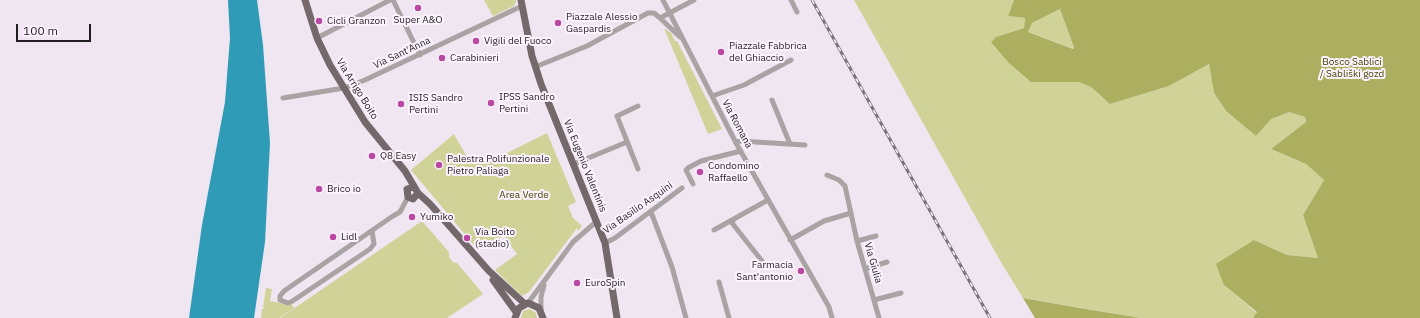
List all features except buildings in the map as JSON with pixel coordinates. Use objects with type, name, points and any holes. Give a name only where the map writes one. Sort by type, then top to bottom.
[{"type":"main road","name":"Via Arrigo Boito","points":[[304,0],[330,65],[365,122],[400,165],[409,179],[414,194],[489,272],[527,303],[534,304],[541,310]]},
{"type":"main road","name":"Via Eugenio Valentinis","points":[[522,3],[535,67],[605,243],[617,318]]},
{"type":"main road","name":"Via Arrigo Boito","points":[[489,272],[516,315],[527,303]]},
{"type":"main road","points":[[541,310],[543,318]]},
{"type":"street","points":[[318,38],[392,0],[420,55]]},
{"type":"street","name":"Via Romana","points":[[663,0],[740,151],[829,307],[832,318]]},
{"type":"street","points":[[660,18],[694,0]]},
{"type":"street","points":[[791,0],[797,12]]},
{"type":"street","name":"Via Sant'Anna","points":[[283,98],[344,88],[420,55],[522,3]]},
{"type":"street","points":[[535,67],[587,46],[648,13],[654,13],[685,42]]},
{"type":"street","points":[[712,96],[744,85],[791,60]]},
{"type":"street","points":[[772,100],[790,144]]},
{"type":"street","points":[[638,106],[617,116],[638,169]]},
{"type":"street","points":[[574,164],[627,142]]},
{"type":"street","points":[[736,143],[805,145]]},
{"type":"street","points":[[693,184],[686,170],[688,168],[701,161],[740,151]]},
{"type":"street","name":"Via Giulia","points":[[827,176],[834,177],[842,182],[879,318]]},
{"type":"street","name":"Via Basilio Asquini","points":[[605,243],[615,238],[682,188]]},
{"type":"street","points":[[372,231],[374,244],[370,249],[291,302],[288,303],[280,300],[280,296],[284,291],[372,231],[400,212],[414,194]]},
{"type":"street","points":[[714,230],[768,200]]},
{"type":"street","points":[[650,212],[672,266],[686,318]]},
{"type":"street","points":[[790,240],[824,221],[851,213]]},
{"type":"street","points":[[734,219],[732,223],[762,261]]},
{"type":"street","points":[[527,303],[573,242],[596,221]]},
{"type":"street","points":[[857,241],[876,236]]},
{"type":"street","points":[[865,269],[887,262]]},
{"type":"street","points":[[541,310],[545,280]]},
{"type":"street","points":[[719,282],[729,318]]},
{"type":"street","points":[[874,300],[901,293]]},
{"type":"green space","points":[[484,0],[516,0],[516,2],[514,6],[493,16]]},
{"type":"green space","points":[[854,0],[1014,0],[1008,16],[1025,18],[1024,28],[996,37],[1062,81],[1079,82],[1091,87],[1110,104],[1169,86],[1209,64],[1214,93],[1226,111],[1256,136],[1270,119],[1289,112],[1305,117],[1306,122],[1271,149],[1306,164],[1324,180],[1303,215],[1318,258],[1287,255],[1254,240],[1224,285],[1257,313],[1253,318],[1141,318],[1023,298],[1002,264]]},
{"type":"green space","name":"Bosco Sablici / Sabliški gozd","points":[[1014,0],[1420,0],[1420,318],[1253,318],[1257,312],[1224,285],[1216,264],[1254,240],[1287,255],[1318,258],[1303,215],[1324,180],[1306,164],[1271,149],[1306,122],[1305,117],[1289,112],[1271,119],[1256,136],[1226,111],[1214,93],[1209,64],[1169,86],[1110,104],[1091,87],[1079,82],[1031,82],[1008,62],[991,42],[996,37],[1024,28],[1025,18],[1008,16]],"holes":[[[1060,9],[1074,48],[1073,49],[1028,32],[1032,23]]]},
{"type":"green space","points":[[1060,9],[1074,49],[1028,32],[1032,23]]},
{"type":"green space","points":[[664,28],[671,33],[675,41],[677,41],[722,129],[708,134]]},
{"type":"green space","name":"Area Verde","points":[[547,133],[576,202],[568,206],[573,218],[582,226],[578,231],[577,228],[529,292],[522,296],[495,270],[517,254],[504,236],[478,250],[411,170],[454,134],[468,159],[476,163],[485,164]]},
{"type":"green space","points":[[422,221],[449,252],[449,257],[453,262],[457,263],[483,294],[447,318],[280,318]]},
{"type":"green space","points":[[266,288],[272,289],[270,301],[292,305],[294,308],[279,318],[261,318],[262,309],[265,308],[263,307]]},
{"type":"green space","points":[[1023,298],[1080,308],[1141,318],[1035,318]]},
{"type":"green space","points":[[530,309],[536,313],[537,318],[521,318],[523,311]]},
{"type":"water","points":[[228,0],[257,0],[263,45],[270,143],[265,242],[254,318],[189,318],[202,225],[225,102],[230,38]]},
{"type":"railway","points":[[812,0],[990,318]]},
{"type":"place","name":"Super A&O","points":[[418,8]]},
{"type":"place","name":"Cicli Granzon","points":[[319,21]]},
{"type":"place","name":"Piazzale Alessio Gaspardis","points":[[558,23]]},
{"type":"place","name":"Vigili del Fuoco","points":[[476,41]]},
{"type":"place","name":"Piazzale Fabbrica del Ghiaccio","points":[[721,52]]},
{"type":"place","name":"Carabinieri","points":[[442,58]]},
{"type":"place","name":"IPSS Sandro Pertini","points":[[491,103]]},
{"type":"place","name":"ISIS Sandro Pertini","points":[[401,104]]},
{"type":"place","name":"Q8 Easy","points":[[372,156]]},
{"type":"place","name":"Palestra Polifunzionale Pietro Paliaga","points":[[439,165]]},
{"type":"place","name":"Condomino Raffaello","points":[[700,172]]},
{"type":"place","name":"Brico io","points":[[319,189]]},
{"type":"place","name":"Yumiko","points":[[412,217]]},
{"type":"place","name":"Lidl","points":[[333,237]]},
{"type":"place","name":"Via Boito (stadio)","points":[[467,238]]},
{"type":"place","name":"Farmacia Sant'antonio","points":[[801,271]]},
{"type":"place","name":"EuroSpin","points":[[577,283]]}]
